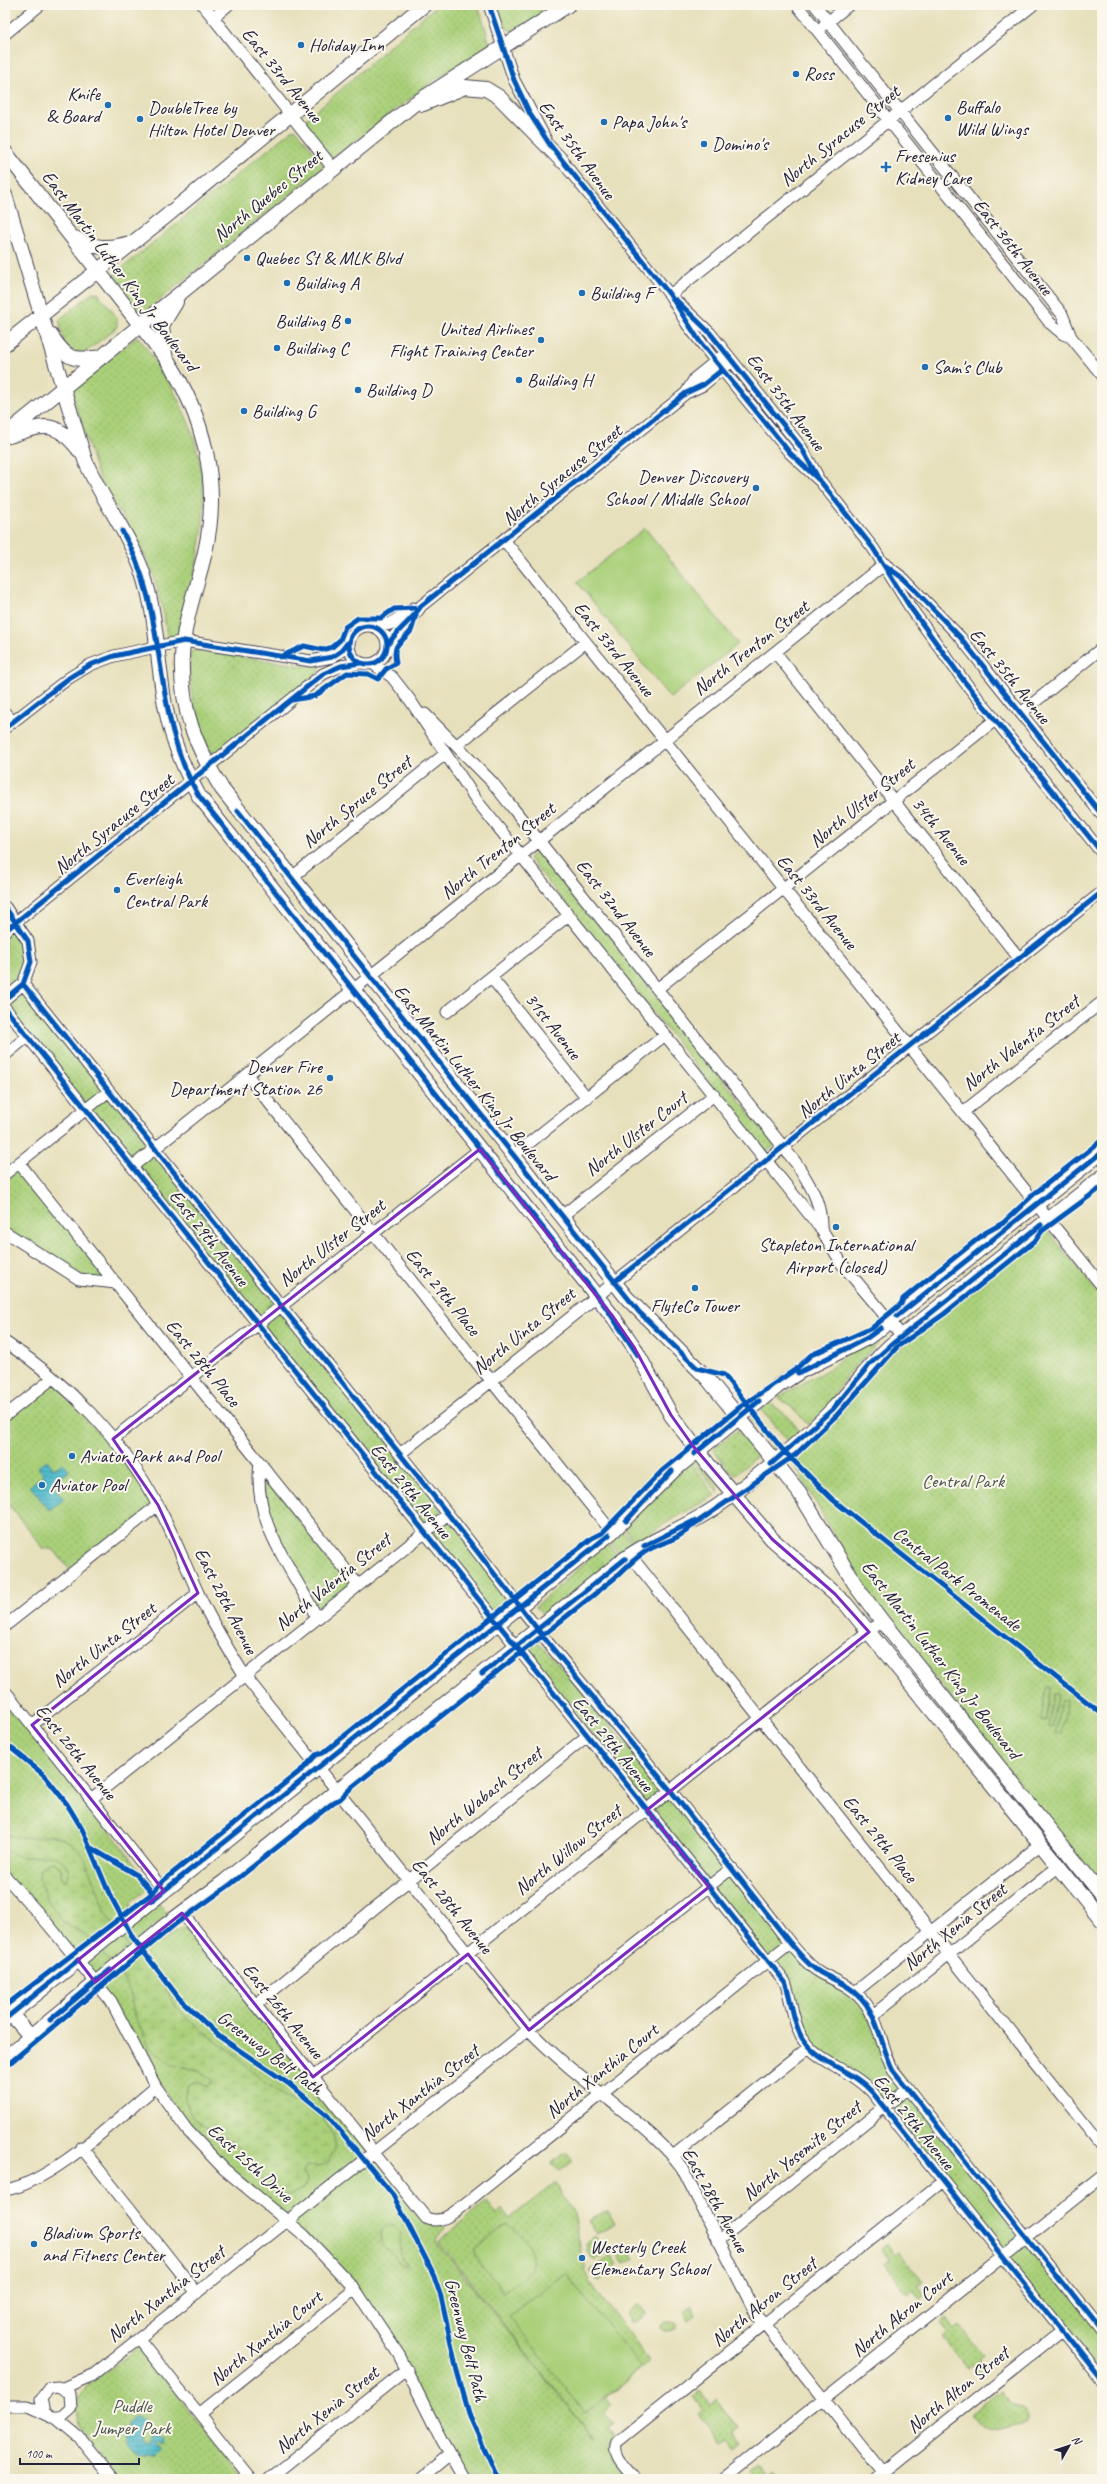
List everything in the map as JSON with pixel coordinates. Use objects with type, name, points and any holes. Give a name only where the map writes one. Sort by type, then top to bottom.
[{"type":"main road","points":[[5,344],[41,318],[424,5]]},
{"type":"main road","name":"North Quebec Street","points":[[5,436],[402,112],[449,80],[568,5]]},
{"type":"main road","points":[[402,112],[464,87],[486,89],[499,96],[562,161]]},
{"type":"main road","name":"East Martin Luther King Jr Boulevard","points":[[5,152],[72,235],[166,358],[188,395],[197,416],[203,435],[211,483],[208,540],[190,602],[184,641],[182,674],[186,706],[195,739],[209,767],[230,802],[514,1155],[614,1282],[649,1323],[707,1378],[799,1492],[858,1590],[1102,1895]]},
{"type":"main road","name":"East Martin Luther King Jr Boulevard","points":[[5,195],[84,456],[94,482],[132,547],[143,573],[158,645],[162,682],[170,725],[191,782],[226,832],[597,1296],[628,1337],[671,1415],[697,1451],[772,1539],[835,1594],[869,1632],[1102,1920]]},
{"type":"main road","points":[[72,235],[86,243],[106,248],[134,242]]},
{"type":"main road","points":[[166,358],[162,338],[162,325],[187,287]]},
{"type":"main road","points":[[41,318],[69,357],[80,360],[102,357]]},
{"type":"main road","points":[[5,436],[34,427],[51,427],[66,434],[84,456]]},
{"type":"main road","points":[[30,2036],[8,2016],[612,1532],[673,1471],[778,1386],[801,1371],[867,1338],[890,1322],[1102,1152]]},
{"type":"main road","points":[[5,2058],[167,1924],[337,1791],[630,1555],[664,1534],[701,1517],[733,1495],[815,1426],[833,1409],[870,1364],[902,1336],[1102,1176]]},
{"type":"street","points":[[5,34],[40,5]]},
{"type":"street","name":"East 33rd Avenue","points":[[203,5],[333,168]]},
{"type":"street","points":[[213,18],[228,5]]},
{"type":"street","name":"East 35th Avenue","points":[[489,5],[499,32],[502,48],[530,114],[562,161],[670,295],[698,321],[729,357],[801,447],[821,482],[885,564],[896,586],[932,638],[995,720],[1102,853]]},
{"type":"street","name":"East 36th Avenue","points":[[797,5],[1050,323],[1063,334],[1071,337]]},
{"type":"street","name":"East 36th Avenue","points":[[815,5],[1062,314],[1071,337],[1102,375]]},
{"type":"street","points":[[817,31],[850,5]]},
{"type":"street","name":"North Syracuse Street","points":[[670,295],[1033,5]]},
{"type":"street","name":"East 35th Avenue","points":[[670,295],[687,324],[719,366],[790,453],[821,482]]},
{"type":"street","name":"North Syracuse Street","points":[[386,651],[396,632],[416,614],[422,606],[686,393],[695,378],[719,366],[729,357]]},
{"type":"street","name":"East 33rd Avenue","points":[[504,540],[1102,1286]]},
{"type":"street","name":"East 35th Avenue","points":[[885,564],[904,579],[953,629],[1102,815]]},
{"type":"street","name":"North Trenton Street","points":[[133,1166],[885,564]]},
{"type":"street","name":"North Syracuse Street","points":[[374,627],[390,624],[414,608],[422,606]]},
{"type":"street","points":[[5,713],[9,725],[69,678],[90,665],[114,656],[158,645],[184,641],[311,661],[332,657],[341,651],[349,642],[356,630],[368,626],[374,627],[384,634],[386,651],[373,664],[360,663],[351,654],[349,642]]},
{"type":"street","points":[[457,745],[586,642]]},
{"type":"street","points":[[1021,713],[1102,648]]},
{"type":"street","name":"East 32nd Avenue","points":[[386,651],[392,677]]},
{"type":"street","name":"34th Avenue","points":[[775,652],[1019,958]]},
{"type":"street","name":"North Syracuse Street","points":[[5,931],[323,674],[341,666],[360,663]]},
{"type":"street","name":"East 32nd Avenue","points":[[373,664],[392,677],[410,700],[477,801],[821,1229],[842,1264],[902,1336]]},
{"type":"street","name":"East 32nd Avenue","points":[[410,700],[457,745],[492,782],[783,1147],[810,1183],[821,1215],[821,1229]]},
{"type":"street","name":"North Ulster Street","points":[[657,989],[995,720]]},
{"type":"street","name":"North Spruce Street","points":[[291,878],[446,754]]},
{"type":"street","name":"North Uinta Street","points":[[400,1454],[1102,892]]},
{"type":"street","points":[[5,907],[17,922],[28,941],[31,962],[23,984],[5,999]]},
{"type":"street","points":[[447,1012],[568,915]]},
{"type":"street","name":"31st Avenue","points":[[491,977],[587,1098]]},
{"type":"street","name":"East 29th Avenue","points":[[23,984],[448,1514],[537,1629],[671,1791],[790,1943],[811,1966],[847,1985],[855,1992],[873,2015],[888,2061],[1102,2333]]},
{"type":"street","name":"North Valentia Street","points":[[963,1112],[1102,1002]]},
{"type":"street","name":"East 29th Avenue","points":[[5,1008],[785,1982],[791,1995],[796,2024],[809,2047],[835,2068],[857,2077],[884,2108],[1102,2380]]},
{"type":"street","points":[[514,1155],[666,1035]]},
{"type":"street","points":[[5,1055],[28,1036]]},
{"type":"street","name":"East 29th Place","points":[[247,1075],[612,1532]]},
{"type":"street","points":[[5,1174],[109,1091]]},
{"type":"street","name":"North Ulster Court","points":[[562,1216],[714,1096]]},
{"type":"street","name":"North Ulster Street","points":[[113,1439],[480,1149]]},
{"type":"street","name":"East 28th Place","points":[[19,1163],[358,1586]]},
{"type":"street","points":[[5,1232],[78,1279],[116,1283]]},
{"type":"street","name":"East 28th Avenue","points":[[5,1342],[53,1378],[79,1402],[113,1439],[158,1505],[218,1633],[245,1676],[529,2030],[546,2047],[673,2156],[751,2306],[764,2325],[824,2399],[882,2477]]},
{"type":"street","points":[[5,1416],[53,1378]]},
{"type":"street","points":[[260,1463],[258,1496],[266,1519],[286,1565],[317,1618]]},
{"type":"street","points":[[5,1626],[158,1505]]},
{"type":"street","name":"North Valentia Street","points":[[91,1799],[448,1514]]},
{"type":"street","name":"East 29th Place","points":[[630,1555],[1102,2146]]},
{"type":"street","name":"North Uinta Street","points":[[32,1725],[198,1593]]},
{"type":"street","name":"North Willow Street","points":[[313,2077],[882,1621]]},
{"type":"street","name":"East 26th Avenue","points":[[5,1691],[164,1891]]},
{"type":"street","name":"North Wabash Street","points":[[255,2005],[587,1736]]},
{"type":"street","name":"North Xenia Street","points":[[855,1992],[1041,1844]]},
{"type":"street","name":"North Xenia Street","points":[[873,2015],[1059,1866]]},
{"type":"street","name":"North Xanthia Street","points":[[63,2388],[93,2375],[732,1868]]},
{"type":"street","name":"East 25th Drive","points":[[5,1876],[78,1960],[116,2009],[156,2087],[187,2130],[218,2163],[288,2221],[322,2253],[355,2289],[386,2333],[407,2369],[450,2455],[464,2479]]},
{"type":"street","name":"East 26th Avenue","points":[[182,1913],[426,2218],[434,2221]]},
{"type":"street","name":"North Xanthia Court","points":[[434,2221],[442,2220],[471,2199],[790,1943]]},
{"type":"street","points":[[673,2156],[809,2047]]},
{"type":"street","points":[[5,2190],[23,2186],[43,2176],[156,2087]]},
{"type":"street","name":"North Yosemite Street","points":[[718,2241],[908,2088]]},
{"type":"street","points":[[81,2147],[197,2293]]},
{"type":"street","name":"North Akron Court","points":[[724,2479],[1102,2177]]},
{"type":"street","name":"North Akron Street","points":[[635,2479],[616,2455],[614,2448],[617,2442],[943,2181]]},
{"type":"street","name":"North Xanthia Court","points":[[199,2414],[355,2289]]},
{"type":"street","name":"North Alton Street","points":[[882,2477],[1062,2330]]},
{"type":"street","points":[[139,2339],[251,2479]]},
{"type":"street","name":"North Xenia Street","points":[[269,2479],[407,2369]]},
{"type":"street","name":"North Xanthia Street","points":[[71,2405],[93,2375]]},
{"type":"street","points":[[7,2406],[43,2394],[49,2388],[63,2388],[70,2394],[71,2405],[79,2437]]},
{"type":"street","points":[[43,2394],[41,2403],[44,2412]]},
{"type":"street","points":[[56,2418],[65,2415],[71,2405]]},
{"type":"street","points":[[7,2406],[28,2406],[56,2418],[79,2437],[113,2479]]},
{"type":"street","points":[[421,2479],[450,2455]]},
{"type":"highlighted area","points":[[480,1149],[614,1318],[634,1347],[671,1415],[693,1446],[772,1539],[835,1594],[869,1632],[647,1810],[709,1887],[529,2030],[468,1954],[313,2077],[182,1913],[95,1982],[78,1960],[164,1891],[32,1725],[198,1593],[158,1505],[113,1439]]},
{"type":"green space","points":[[437,5],[478,5],[487,34],[489,45],[488,48],[433,81],[332,159],[304,125],[305,120]]},
{"type":"green space","points":[[497,5],[557,5],[516,32],[506,28]]},
{"type":"green space","points":[[296,129],[323,163],[321,169],[141,315],[114,280],[116,273],[292,130]]},
{"type":"green space","points":[[93,292],[98,293],[115,314],[117,324],[116,328],[82,355],[65,347],[59,320]]},
{"type":"green space","points":[[137,336],[155,360],[183,409],[199,460],[203,487],[203,515],[200,545],[178,636],[167,637],[164,614],[152,570],[137,539],[100,482],[71,391]]},
{"type":"green space","points":[[645,528],[738,644],[670,698],[577,582]]},
{"type":"green space","points":[[194,650],[305,666],[318,665],[321,670],[214,757],[210,752],[201,728],[191,691],[189,666],[190,653]]},
{"type":"green space","points":[[540,849],[775,1145],[766,1153],[529,858]]},
{"type":"green space","points":[[5,907],[28,941],[23,984],[520,1607],[499,1624],[5,1008]]},
{"type":"green space","points":[[19,1163],[116,1283],[87,1281],[5,1232],[5,1174]]},
{"type":"green space","name":"Central Park","points":[[1047,1230],[1102,1298],[1102,1887],[865,1590],[794,1464],[798,1456],[834,1421],[883,1361]]},
{"type":"green space","points":[[881,1334],[878,1343],[847,1375],[827,1407],[808,1425],[795,1410],[778,1397],[832,1367],[841,1358]]},
{"type":"green space","points":[[53,1378],[79,1402],[158,1505],[72,1573],[54,1550],[43,1548],[5,1500],[5,1416]]},
{"type":"green space","points":[[770,1403],[788,1416],[800,1432],[789,1442],[761,1409]]},
{"type":"green space","points":[[752,1415],[780,1450],[779,1451],[775,1450],[751,1420]]},
{"type":"green space","points":[[738,1430],[757,1451],[758,1455],[736,1474],[730,1472],[714,1450],[716,1446]]},
{"type":"green space","points":[[696,1459],[719,1488],[718,1493],[691,1460]]},
{"type":"green space","points":[[689,1462],[715,1495],[656,1529],[648,1538],[637,1545],[624,1528]]},
{"type":"green space","points":[[260,1463],[358,1585],[317,1618],[266,1519]]},
{"type":"green space","points":[[622,1530],[635,1546],[621,1556],[609,1541]]},
{"type":"green space","points":[[607,1543],[619,1557],[554,1609],[543,1615],[536,1606]]},
{"type":"green space","points":[[535,1642],[553,1658],[590,1700],[811,1966],[855,1992],[886,2054],[1102,2333],[1102,2380],[872,2092],[809,2047],[791,1995],[541,1669],[529,1649]]},
{"type":"green space","points":[[1046,1688],[1051,1688],[1046,1721],[1041,1721]]},
{"type":"green space","points":[[5,1693],[148,1881],[147,1889],[130,1903],[140,1916],[159,1904],[168,1915],[151,1929],[162,1943],[174,1932],[191,1925],[426,2218],[441,2220],[445,2228],[435,2240],[595,2440],[438,2241],[486,2202],[496,2214],[503,2209],[510,2218],[555,2183],[572,2210],[587,2276],[594,2289],[628,2331],[649,2362],[605,2398],[611,2406],[604,2413],[614,2424],[608,2429],[617,2442],[614,2448],[635,2479],[464,2479],[355,2289],[187,2130],[116,2009],[5,1877]]},
{"type":"green space","points":[[1054,1694],[1058,1694],[1053,1727],[1049,1727]]},
{"type":"green space","points":[[1061,1699],[1066,1700],[1061,1733],[1056,1732]]},
{"type":"green space","points":[[5,1836],[35,1838],[53,1836],[66,1840],[76,1847],[90,1870],[105,1910],[120,1937],[158,1978],[175,2005],[187,2019],[234,2054],[269,2087],[279,2094],[311,2110],[320,2116],[327,2124],[332,2135],[335,2149],[328,2163],[318,2166],[306,2166],[303,2172],[307,2180],[304,2187],[292,2194],[282,2194],[273,2190],[265,2183],[245,2154],[238,2147],[200,2123],[192,2116],[187,2107],[186,2097],[189,2084],[199,2081],[207,2087],[212,2083],[212,2080],[199,2070],[173,2065],[151,2049],[134,2016],[131,1995],[121,1975],[89,1937],[64,1923],[46,1898],[39,1880],[40,1869],[44,1865],[52,1862],[60,1867],[62,1878],[66,1880],[69,1871],[61,1859],[50,1856],[18,1856],[5,1849]]},
{"type":"green space","points":[[565,2152],[573,2161],[559,2172],[552,2163]]},
{"type":"green space","points":[[608,2211],[615,2224],[597,2234],[588,2221]]},
{"type":"green space","points":[[507,2224],[518,2232],[527,2243],[532,2256],[532,2263],[530,2270],[525,2276],[503,2292],[475,2256],[475,2249]]},
{"type":"green space","points":[[386,2226],[394,2226],[400,2232],[401,2259],[407,2263],[407,2266],[396,2260],[381,2242],[380,2232]]},
{"type":"green space","points":[[595,2236],[606,2251],[595,2261],[587,2252],[586,2243]]},
{"type":"green space","points":[[625,2243],[634,2259],[624,2264],[613,2250]]},
{"type":"green space","points":[[886,2244],[895,2255],[900,2252],[923,2281],[918,2285],[925,2295],[920,2299],[913,2290],[908,2294],[884,2264],[889,2260],[880,2249]]},
{"type":"green space","points":[[610,2255],[618,2265],[598,2281],[590,2271]]},
{"type":"green space","points":[[566,2273],[641,2368],[585,2413],[510,2317]]},
{"type":"green space","points":[[638,2304],[646,2313],[636,2321],[631,2322],[627,2313]]},
{"type":"green space","points":[[691,2305],[693,2306],[696,2316],[688,2322],[684,2312]]},
{"type":"green space","points":[[946,2319],[954,2330],[959,2326],[983,2355],[978,2359],[987,2370],[981,2375],[972,2364],[967,2368],[943,2338],[948,2334],[940,2324]]},
{"type":"green space","points":[[665,2321],[676,2324],[676,2330],[664,2331],[659,2326]]},
{"type":"green space","name":"Puddle Jumper Park","points":[[139,2347],[245,2479],[120,2479],[83,2433],[78,2424],[76,2407],[78,2398],[88,2385]]},
{"type":"green space","points":[[1001,2390],[1011,2403],[1025,2411],[1028,2421],[1023,2425],[994,2431],[985,2428],[971,2414]]},
{"type":"green space","points":[[700,2392],[710,2404],[716,2399],[739,2428],[734,2433],[742,2443],[735,2449],[727,2439],[721,2443],[698,2414],[703,2409],[694,2397]]},
{"type":"green space","points":[[760,2466],[769,2477],[775,2473],[780,2479],[759,2479],[753,2472]]},
{"type":"water","name":"Aviator Pool","points":[[47,1460],[54,1469],[63,1463],[69,1471],[52,1485],[64,1499],[49,1510],[30,1486],[44,1475],[38,1467]]},
{"type":"water","points":[[137,2417],[144,2421],[145,2426],[140,2435],[142,2444],[148,2446],[150,2438],[156,2435],[163,2440],[162,2445],[155,2441],[155,2445],[162,2450],[156,2457],[136,2455],[127,2447],[124,2436],[129,2421]]},
{"type":"cycle path","points":[[489,5],[514,80],[530,114],[550,145],[670,295],[700,342],[790,453],[821,482],[873,548],[910,607],[964,681],[1102,853]]},
{"type":"cycle path","points":[[676,300],[710,333],[801,447],[817,476]]},
{"type":"cycle path","points":[[387,646],[421,606],[686,393],[703,385],[722,370]]},
{"type":"cycle path","points":[[122,531],[137,563],[148,596],[173,731],[183,764],[199,796],[605,1306],[638,1355]]},
{"type":"cycle path","points":[[886,566],[904,579],[960,637],[1102,815]]},
{"type":"cycle path","points":[[280,657],[304,646],[323,650],[332,647],[340,640],[345,627],[358,618],[381,618],[394,609],[414,608]]},
{"type":"cycle path","points":[[292,700],[315,696],[347,673],[368,674],[378,679],[386,669],[396,663],[396,647],[411,631],[416,615]]},
{"type":"cycle path","points":[[364,626],[372,626],[379,629],[384,634],[387,645],[384,656],[379,661],[372,664],[364,664],[357,661],[352,656],[349,649],[349,641],[352,634],[357,629],[364,626]]},
{"type":"cycle path","points":[[5,728],[69,678],[90,665],[114,656],[184,641],[311,661],[332,657],[341,651],[349,641]]},
{"type":"cycle path","points":[[5,931],[323,674],[341,666],[360,663]]},
{"type":"cycle path","name":"Central Park Promenade","points":[[238,811],[639,1312],[697,1368],[724,1375],[782,1449],[832,1499],[1102,1714]]},
{"type":"cycle path","points":[[614,1282],[1102,892]]},
{"type":"cycle path","points":[[5,907],[28,941],[31,962],[23,984],[5,999]]},
{"type":"cycle path","points":[[23,984],[448,1514],[549,1644],[671,1791],[790,1943],[812,1967],[851,1989],[866,2004],[875,2020],[893,2070],[1102,2333]]},
{"type":"cycle path","points":[[5,1008],[785,1982],[796,2025],[802,2038],[809,2047],[817,2055],[864,2084],[872,2092],[1102,2380]]},
{"type":"cycle path","points":[[5,2006],[150,1895],[164,1880],[305,1767],[316,1755],[323,1753],[555,1567],[592,1538],[602,1533],[662,1471],[740,1407],[796,1369],[811,1355],[872,1328],[901,1304],[903,1299],[985,1233],[1003,1223],[1034,1194],[1102,1140]]},
{"type":"cycle path","points":[[897,1316],[1102,1152]]},
{"type":"cycle path","points":[[5,2067],[174,1925],[231,1884],[334,1802],[340,1799],[351,1788],[616,1577],[640,1555],[682,1534],[795,1455],[837,1415],[897,1347],[944,1314],[1035,1241],[1042,1231],[1102,1187]]},
{"type":"cycle path","points":[[771,1464],[833,1409],[870,1364],[891,1345],[1041,1225]]},
{"type":"cycle path","points":[[798,1373],[867,1338],[881,1328]]},
{"type":"cycle path","points":[[694,1454],[759,1401]]},
{"type":"cycle path","points":[[626,1521],[672,1471]]},
{"type":"cycle path","points":[[644,1546],[694,1521]]},
{"type":"cycle path","points":[[151,1901],[609,1535]]},
{"type":"cycle path","points":[[482,1674],[625,1559]]},
{"type":"cycle path","name":"Greenway Belt Path","points":[[5,1743],[44,1775],[67,1804],[82,1829],[108,1891],[133,1938],[179,1998],[220,2037],[289,2084],[328,2116],[393,2195],[432,2271],[441,2297],[457,2371],[470,2417],[498,2479]]},
{"type":"cycle path","points":[[91,1848],[137,1875],[151,1891]]},
{"type":"cycle path","points":[[5,2019],[78,1960]]},
{"type":"cycle path","points":[[50,2020],[110,1970]]},
{"type":"place","name":"Holiday Inn","points":[[301,45]]},
{"type":"place","name":"Ross","points":[[796,74]]},
{"type":"place","name":"Knife & Board","points":[[108,105]]},
{"type":"place","name":"Buffalo Wild Wings","points":[[948,118]]},
{"type":"place","name":"DoubleTree by Hilton Hotel Denver","points":[[140,119]]},
{"type":"place","name":"Papa John's","points":[[604,122]]},
{"type":"place","name":"Domino's","points":[[704,144]]},
{"type":"place","name":"Fresenius Kidney Care","points":[[886,167]]},
{"type":"place","name":"Quebec St & MLK Blvd","points":[[247,258]]},
{"type":"place","name":"Building A","points":[[287,283]]},
{"type":"place","name":"Building F","points":[[582,293]]},
{"type":"place","name":"Building B","points":[[348,321]]},
{"type":"place","name":"United Airlines Flight Training Center","points":[[541,340]]},
{"type":"place","name":"Building C","points":[[277,348]]},
{"type":"place","name":"Sam's Club","points":[[925,367]]},
{"type":"place","name":"Building H","points":[[519,380]]},
{"type":"place","name":"Building D","points":[[358,390]]},
{"type":"place","name":"Building G","points":[[244,411]]},
{"type":"place","name":"Denver Discovery School / Middle School","points":[[756,488]]},
{"type":"place","name":"Everleigh Central Park","points":[[117,890]]},
{"type":"place","name":"Denver Fire Department Station 26","points":[[330,1078]]},
{"type":"place","name":"Stapleton International Airport (closed)","points":[[836,1227]]},
{"type":"place","name":"FlyteCo Tower","points":[[695,1288]]},
{"type":"place","name":"Aviator Park and Pool","points":[[72,1456]]},
{"type":"place","name":"Aviator Pool","points":[[42,1485]]},
{"type":"place","name":"Bladium Sports and Fitness Center","points":[[34,2244]]},
{"type":"place","name":"Westerly Creek Elementary School","points":[[582,2258]]}]
